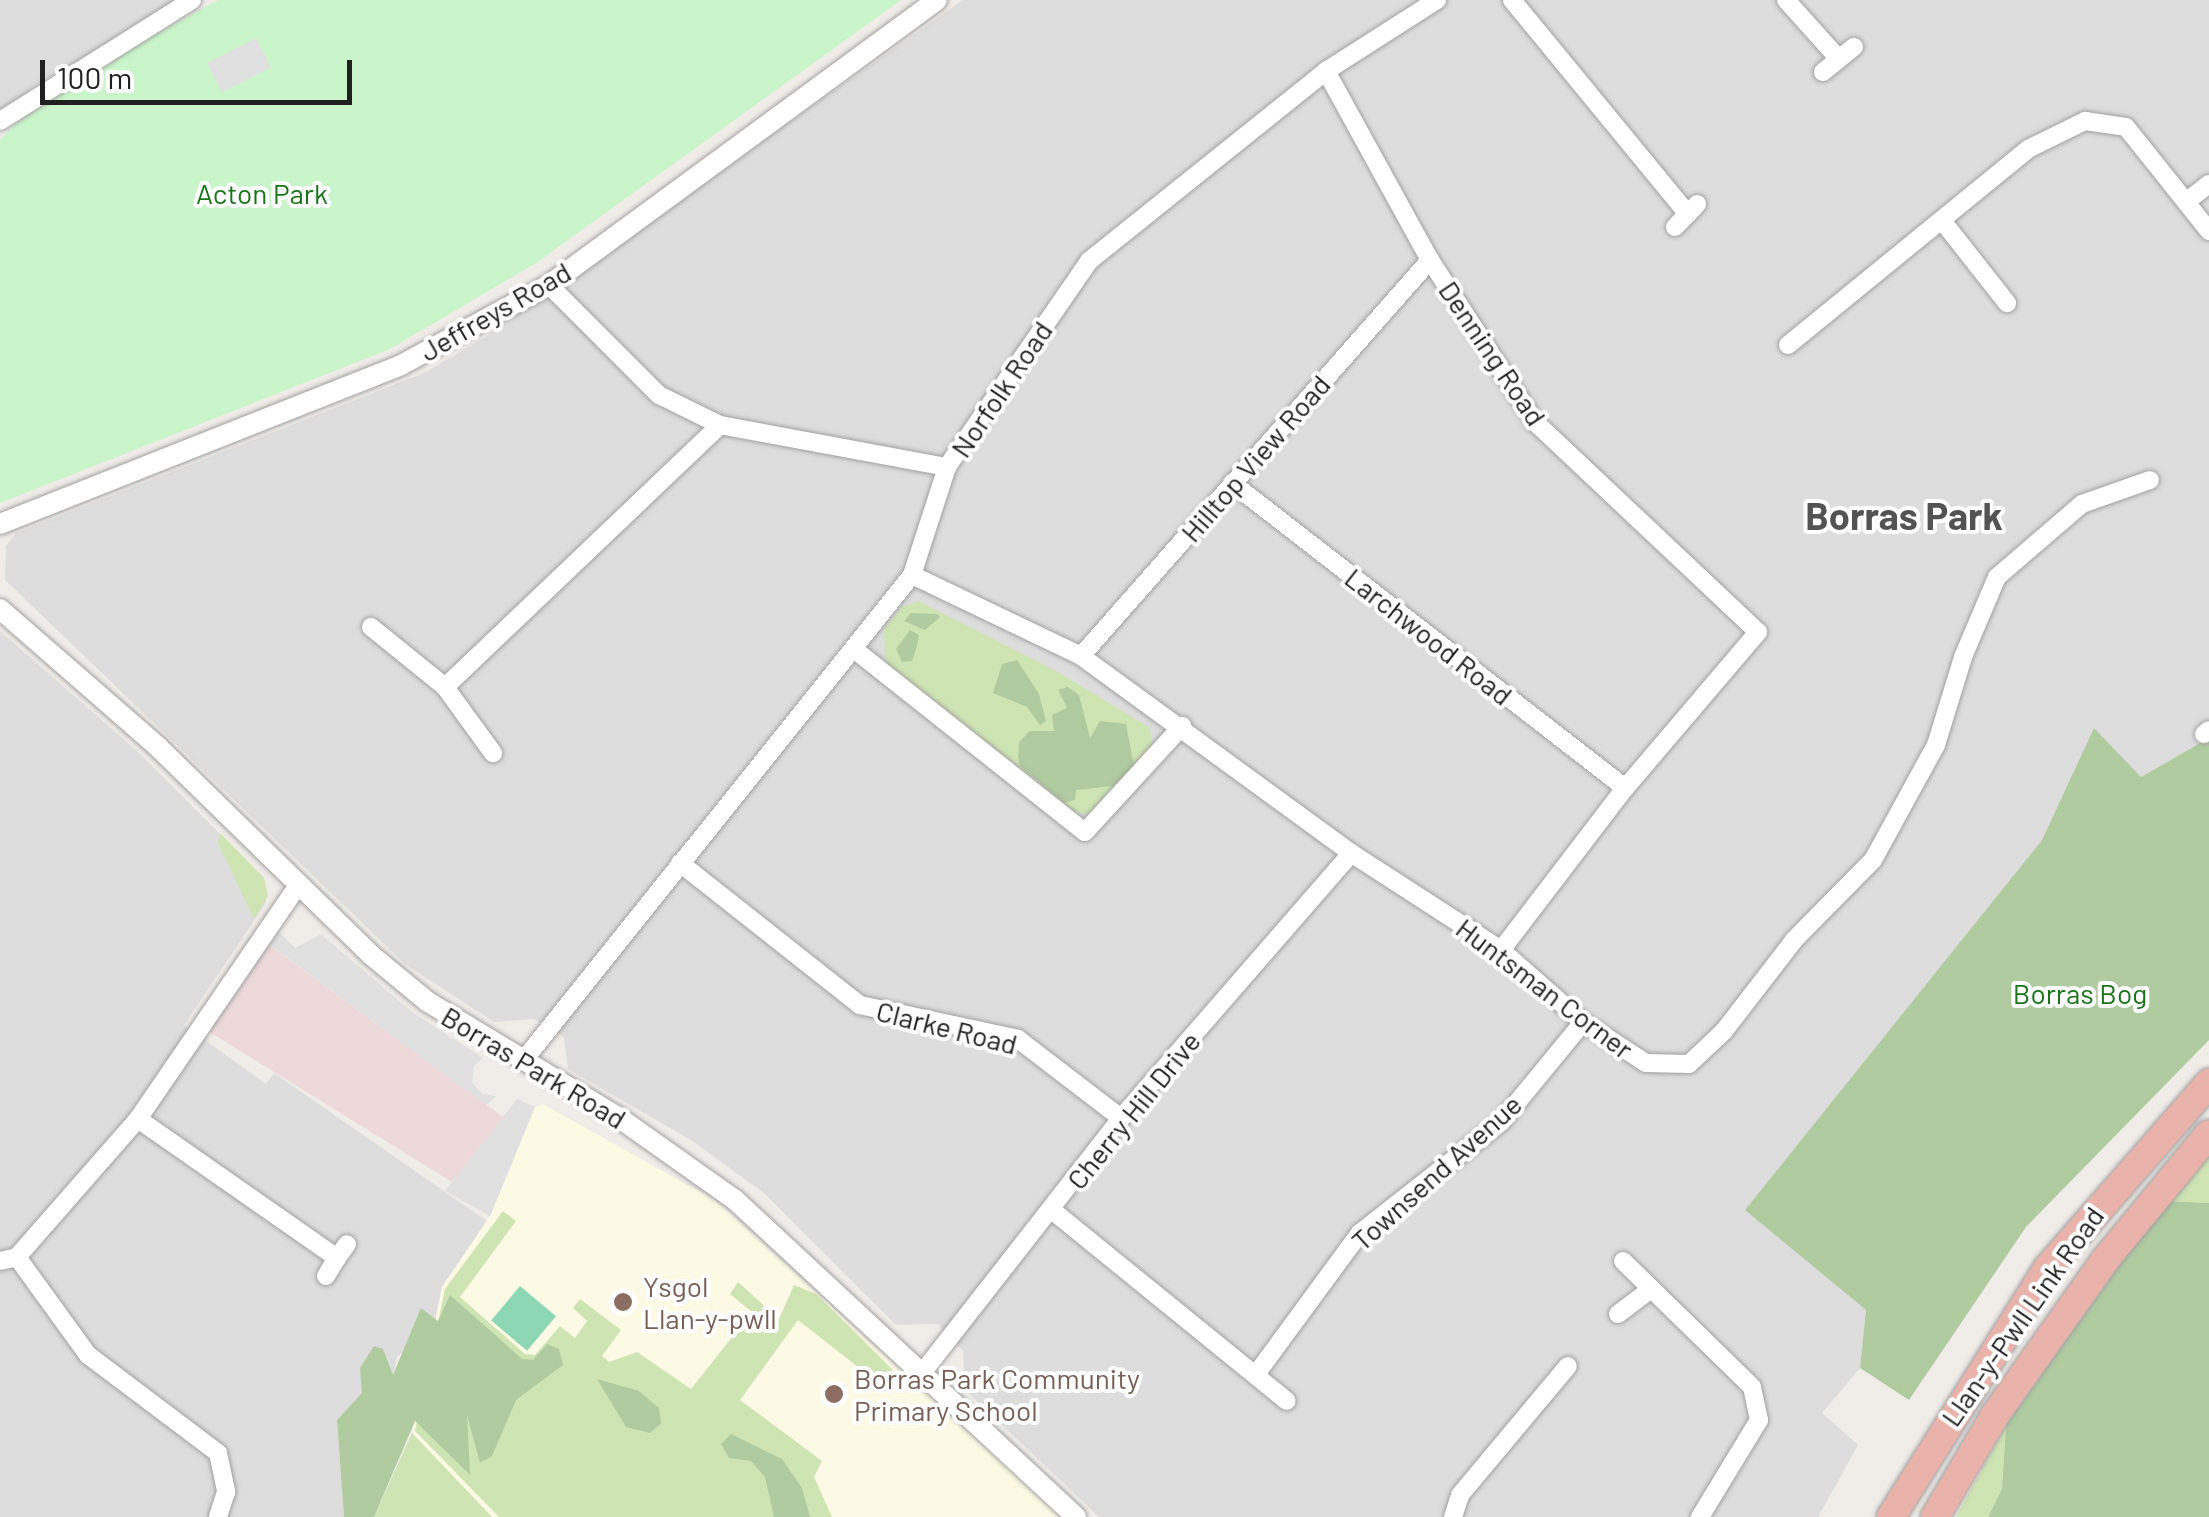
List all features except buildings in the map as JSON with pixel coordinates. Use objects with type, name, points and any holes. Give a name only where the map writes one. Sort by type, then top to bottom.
[{"type":"highway","name":"Llan-y-Pwll Link Road","points":[[1891,1517],[2047,1269],[2209,1083]]},
{"type":"highway","name":"Llan-y-Pwll Link Road","points":[[1935,1517],[1995,1416],[2104,1260],[2209,1134]]},
{"type":"street","points":[[0,120],[190,0]]},
{"type":"street","name":"Jeffreys Road","points":[[0,524],[401,366],[548,285],[937,0]]},
{"type":"street","name":"Norfolk Road","points":[[522,1060],[912,575],[948,467],[1089,260],[1326,71],[1438,0]]},
{"type":"street","points":[[1512,0],[1686,215]]},
{"type":"street","points":[[1786,0],[1838,58]]},
{"type":"street","points":[[1823,72],[1854,47]]},
{"type":"street","name":"Denning Road","points":[[1326,71],[1430,260],[1535,422],[1758,632],[1626,788]]},
{"type":"street","points":[[1788,346],[1944,223],[2028,149],[2085,122],[2126,127],[2209,232]]},
{"type":"street","points":[[2187,201],[2209,184]]},
{"type":"street","points":[[1944,223],[2007,304]]},
{"type":"street","name":"Hilltop View Road","points":[[1081,656],[1430,260]]},
{"type":"street","points":[[548,285],[659,395],[720,426],[948,467]]},
{"type":"street","points":[[445,687],[720,426]]},
{"type":"street","name":"Huntsman Corner","points":[[912,575],[1081,656],[1351,853],[1501,950],[1583,1022],[1646,1063],[1689,1064],[1724,1031],[1794,940],[1873,860],[1936,745],[1963,656],[1997,577],[2082,504],[2150,480]]},
{"type":"street","name":"Larchwood Road","points":[[1232,483],[1626,788]]},
{"type":"street","name":"Borras Park Road","points":[[0,609],[158,747],[296,888],[428,1002],[618,1117],[734,1199],[1076,1517]]},
{"type":"street","points":[[369,626],[445,687],[492,754]]},
{"type":"street","points":[[855,650],[1085,832],[1182,726]]},
{"type":"street","points":[[1501,950],[1626,788]]},
{"type":"street","name":"Cherry Hill Drive","points":[[922,1373],[1054,1210],[1121,1118],[1351,853]]},
{"type":"street","name":"Clarke Road","points":[[680,863],[860,1006],[1018,1040],[1121,1118]]},
{"type":"street","points":[[218,1517],[226,1492],[218,1453],[88,1356],[8,1259],[138,1120],[296,888]]},
{"type":"street","name":"Townsend Avenue","points":[[1256,1373],[1360,1233],[1501,1122],[1583,1022]]},
{"type":"street","points":[[138,1120],[342,1251],[326,1276]]},
{"type":"street","points":[[1054,1210],[1287,1401]]},
{"type":"street","points":[[1623,1261],[1648,1291],[1752,1387],[1759,1420],[1700,1517]]},
{"type":"street","points":[[1618,1314],[1648,1291]]},
{"type":"street","points":[[1453,1517],[1460,1495],[1568,1366]]},
{"type":"shaded area","points":[[0,0],[185,0],[31,87],[0,120]]},
{"type":"shaded area","points":[[963,0],[2209,0],[2209,738],[2141,777],[2094,729],[2042,840],[1746,1210],[1866,1310],[1860,1368],[1822,1413],[1858,1445],[1818,1517],[1099,1517],[965,1390],[963,1351],[938,1324],[896,1325],[765,1194],[691,1140],[568,1069],[564,1037],[534,1019],[494,1022],[405,964],[5,580],[6,546],[16,533],[424,373],[485,337]]},
{"type":"shaded area","points":[[256,38],[271,67],[222,92],[207,63]]},
{"type":"shaded area","points":[[0,631],[137,751],[264,878],[266,903],[184,1025],[266,1084],[274,1073],[487,1221],[442,1287],[438,1322],[397,1357],[393,1378],[362,1393],[337,1420],[344,1517],[0,1517]]},
{"type":"shaded area","points":[[279,932],[295,948],[321,934],[412,1012],[483,1058],[474,1066],[472,1082],[482,1094],[496,1096],[486,1105],[270,945]]},
{"type":"shaded area","points":[[261,939],[503,1117],[452,1182],[200,1026]]},
{"type":"shaded area","points":[[517,1099],[535,1107],[490,1216],[445,1191]]},
{"type":"shaded area","points":[[543,1104],[716,1201],[1062,1517],[492,1517],[412,1433],[442,1287],[490,1216],[535,1107]]},
{"type":"green space","name":"Acton Park","points":[[218,0],[901,0],[536,263],[390,349],[0,503],[0,140],[41,98]]},
{"type":"green space","points":[[918,601],[1058,672],[1150,728],[1152,748],[1096,814],[1072,813],[885,663],[884,629],[902,607]]},
{"type":"green space","points":[[911,613],[940,617],[925,630],[904,621]]},
{"type":"green space","points":[[910,630],[919,635],[917,646],[912,661],[902,662],[896,649]]},
{"type":"green space","points":[[1017,660],[1039,694],[1046,721],[1040,725],[1027,707],[993,693],[1002,664]]},
{"type":"green space","points":[[1068,687],[1079,695],[1090,738],[1100,721],[1126,724],[1134,766],[1113,786],[1076,790],[1075,800],[1064,803],[1020,766],[1018,757],[1019,742],[1030,731],[1054,731],[1052,715],[1067,708],[1058,690]]},
{"type":"green space","name":"Borras Bog","points":[[2094,728],[2141,777],[2209,738],[2209,1040],[2026,1227],[1909,1400],[1860,1368],[1866,1310],[1745,1210],[2042,840]]},
{"type":"green space","points":[[220,833],[264,878],[268,896],[254,919],[218,843]]},
{"type":"green space","points":[[2209,1148],[2209,1203],[2165,1201]]},
{"type":"green space","points":[[2165,1201],[2209,1203],[2209,1517],[1988,1517],[2002,1489],[2006,1425]]},
{"type":"green space","points":[[503,1211],[516,1221],[460,1297],[525,1354],[535,1355],[560,1326],[575,1338],[587,1321],[573,1308],[580,1299],[621,1330],[602,1356],[609,1362],[637,1352],[691,1389],[752,1312],[730,1294],[738,1282],[779,1319],[794,1285],[816,1294],[892,1369],[891,1384],[886,1389],[798,1320],[740,1400],[822,1461],[814,1477],[832,1517],[499,1517],[415,1431],[445,1289]]},
{"type":"green space","points":[[520,1286],[556,1316],[527,1351],[491,1320]]},
{"type":"green space","points":[[450,1295],[522,1359],[533,1360],[547,1344],[559,1349],[563,1365],[516,1400],[492,1456],[480,1463],[467,1415],[470,1475],[415,1421],[374,1517],[344,1517],[337,1420],[362,1393],[360,1368],[374,1346],[383,1349],[393,1375],[421,1308],[438,1321]]},
{"type":"green space","points":[[597,1379],[639,1391],[659,1408],[661,1424],[650,1433],[626,1427]]},
{"type":"green space","points":[[2006,1425],[2002,1489],[1988,1517],[1956,1517]]},
{"type":"green space","points":[[412,1433],[492,1517],[374,1517]]},
{"type":"green space","points":[[731,1434],[782,1459],[802,1488],[810,1517],[774,1517],[765,1477],[751,1461],[729,1458],[721,1444]]},
{"type":"place","name":"Ysgol Llan-y-pwll","points":[[623,1302]]},
{"type":"place","name":"Borras Park Community Primary School","points":[[834,1394]]},
{"type":"district","name":"Borras Park","points":[[1904,516]]}]
